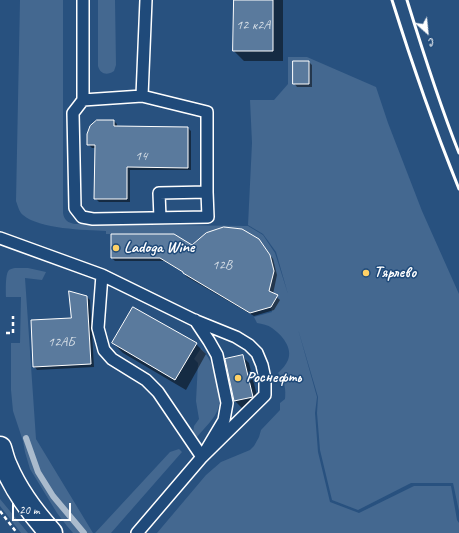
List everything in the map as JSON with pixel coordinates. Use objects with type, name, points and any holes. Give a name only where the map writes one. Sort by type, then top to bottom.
[{"type":"main road","points":[[0,448],[6,466],[27,503],[51,533]]},
{"type":"lane","points":[[83,0],[83,100],[73,113],[75,208],[82,217],[93,219],[208,218],[207,112],[142,96],[83,100]]},
{"type":"lane","points":[[142,96],[146,0]]},
{"type":"lane","points":[[160,218],[159,193],[207,192]]},
{"type":"lane","points":[[0,238],[102,275],[194,320],[236,337],[249,345],[257,353],[262,365],[265,379],[265,395],[202,457],[137,533]]},
{"type":"lane","points":[[102,275],[98,328],[104,350],[112,359],[146,380],[158,392],[202,457]]},
{"type":"lane","points":[[194,320],[209,341],[217,356],[227,403],[224,420],[202,457]]},
{"type":"path","points":[[6,333],[13,333],[13,316]]},
{"type":"path","points":[[0,511],[17,533]]},
{"type":"shaded area","name":"Тярлево","points":[[20,0],[63,0],[63,213],[65,219],[70,223],[75,224],[248,226],[263,235],[275,253],[288,294],[276,252],[263,234],[248,225],[252,143],[250,100],[274,100],[288,84],[288,57],[307,57],[376,87],[388,123],[422,211],[459,294],[459,511],[453,483],[411,483],[358,510],[332,500],[320,450],[317,413],[318,397],[298,329],[317,397],[315,413],[318,452],[330,502],[359,513],[414,486],[451,486],[457,520],[459,523],[459,533],[157,533],[206,475],[221,462],[250,450],[254,446],[261,430],[280,410],[280,403],[285,399],[284,385],[278,373],[288,360],[288,346],[276,331],[269,326],[257,323],[254,317],[272,312],[271,307],[278,296],[269,291],[274,271],[270,255],[259,239],[242,229],[224,227],[206,233],[192,245],[174,234],[106,234],[106,231],[51,226],[30,220],[22,214],[16,201]]},
{"type":"shaded area","points":[[98,0],[115,0],[116,65],[114,71],[106,74],[100,71],[98,66]]},
{"type":"shaded area","points":[[15,268],[28,268],[46,272],[42,280],[25,278],[36,439],[93,533],[73,533],[57,513],[30,469],[13,411],[11,390],[11,343],[20,343],[21,297],[6,297],[6,283],[9,270]]},
{"type":"shaded area","points":[[201,348],[209,359],[214,371],[219,392],[219,404],[214,417],[197,437],[193,433],[194,426],[199,419],[196,401],[198,363],[194,359]]},
{"type":"shaded area","points":[[179,449],[182,452],[111,533],[95,533],[170,452]]},
{"type":"shaded area","points":[[0,499],[28,533],[21,533],[0,506]]},
{"type":"building","points":[[234,0],[273,0],[273,51],[233,51]]},
{"type":"building","points":[[293,61],[309,61],[309,84],[293,84]]},
{"type":"building","points":[[97,120],[114,120],[114,126],[188,127],[188,168],[127,167],[127,199],[94,199],[95,145],[87,145],[87,134],[90,126]]},
{"type":"building","points":[[224,227],[242,229],[259,239],[270,255],[274,271],[269,291],[278,295],[271,307],[250,313],[160,258],[111,258],[111,234],[174,234],[192,245],[206,233]]},
{"type":"building","points":[[69,291],[87,296],[91,364],[33,367],[31,320],[71,318]]},
{"type":"building","points":[[133,307],[197,343],[175,380],[112,343]]},
{"type":"building","name":"Роснефть","points":[[243,355],[253,397],[234,401],[225,359]]},
{"type":"waterway","points":[[26,438],[38,472],[53,496],[84,533]]},
{"type":"railway","points":[[392,0],[407,48],[459,189]]},
{"type":"railway","points":[[407,0],[425,58],[459,153]]},
{"type":"place","name":"Ladoga Wine","points":[[116,248]]},
{"type":"place","name":"Тярлево","points":[[366,273]]},
{"type":"place","name":"Роснефть","points":[[238,378]]}]
